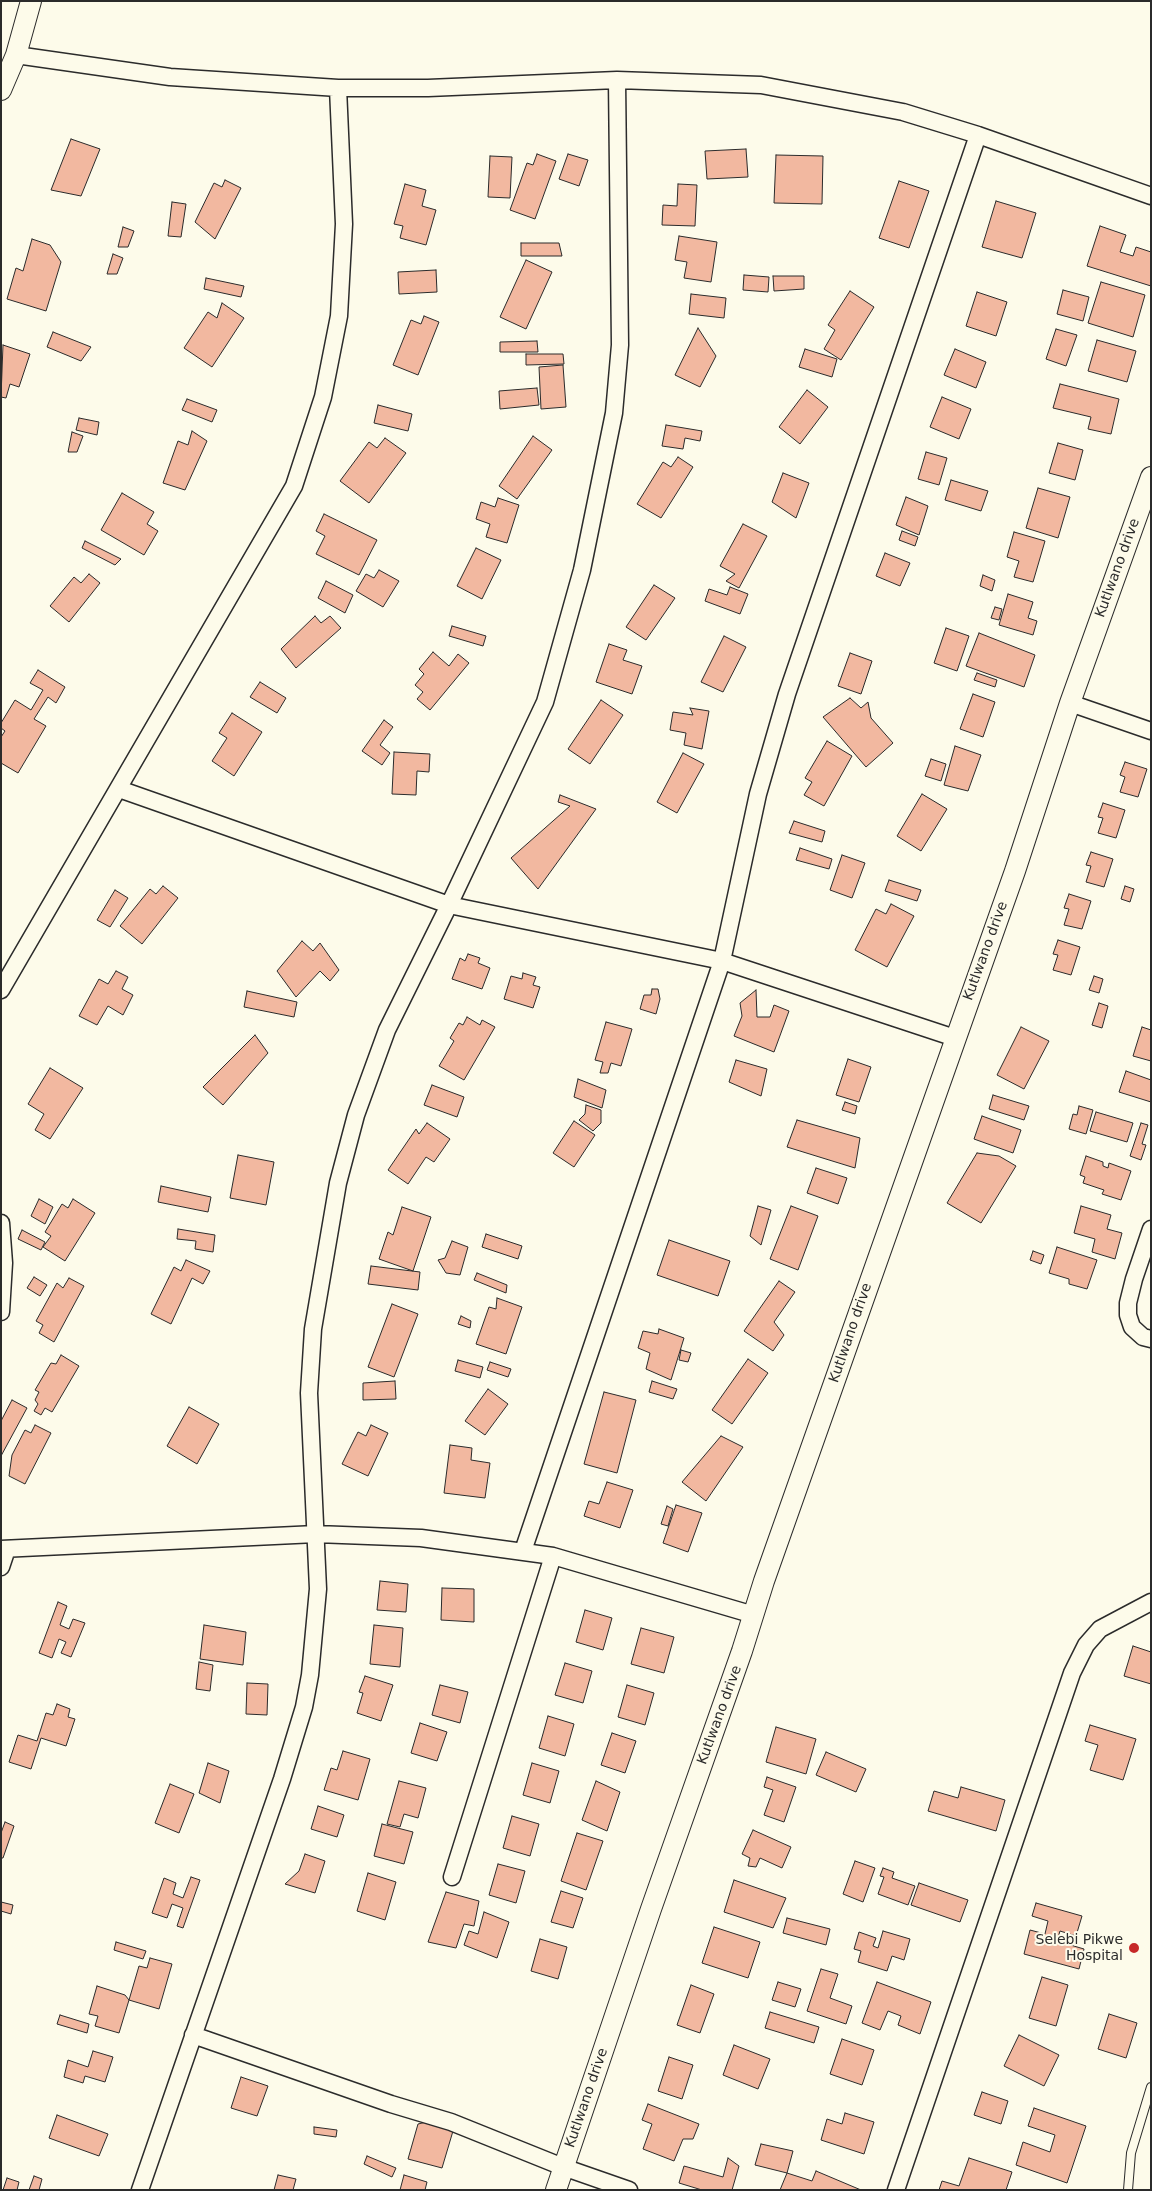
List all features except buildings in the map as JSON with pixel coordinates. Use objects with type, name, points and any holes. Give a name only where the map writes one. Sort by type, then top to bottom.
[{"type":"street","points":[[1,90],[16,55],[31,1]]},
{"type":"street","points":[[16,55],[170,77],[338,88],[428,88],[617,80],[761,85],[903,112],[978,135],[1151,196]]},
{"type":"street","points":[[140,2190],[282,1779],[304,1707],[310,1675],[318,1589],[309,1393],[313,1329],[338,1183],[356,1115],[384,1038],[545,702],[582,570],[614,413],[620,345],[617,80]]},
{"type":"street","points":[[1,990],[294,486],[323,397],[339,316],[344,224],[338,88]]},
{"type":"street","points":[[523,1551],[722,961],[758,794],[786,694],[978,135]]},
{"type":"street","name":"Kutlwano drive","points":[[556,2190],[651,1909],[754,1615],[764,1581],[1015,871],[1070,703],[1151,477]]},
{"type":"street","points":[[1070,703],[1151,731]]},
{"type":"street","points":[[119,789],[449,905],[722,961],[955,1038]]},
{"type":"street","points":[[1,1223],[4,1263],[1,1312]]},
{"type":"street","points":[[1151,1229],[1134,1279],[1128,1315],[1132,1327],[1143,1337],[1151,1339]]},
{"type":"street","points":[[1,1567],[4,1549],[316,1534],[421,1538],[553,1556],[754,1615]]},
{"type":"street","points":[[452,1877],[553,1556]]},
{"type":"street","points":[[896,2190],[1072,1673],[1086,1645],[1100,1629],[1151,1602]]},
{"type":"street","points":[[193,2035],[381,2101],[451,2122],[564,2167],[629,2190]]},
{"type":"lane","points":[[1128,2190],[1131,2153],[1151,2086]]},
{"type":"place","name":"Selebi Pikwe Hospital","points":[[1134,1948]]}]
